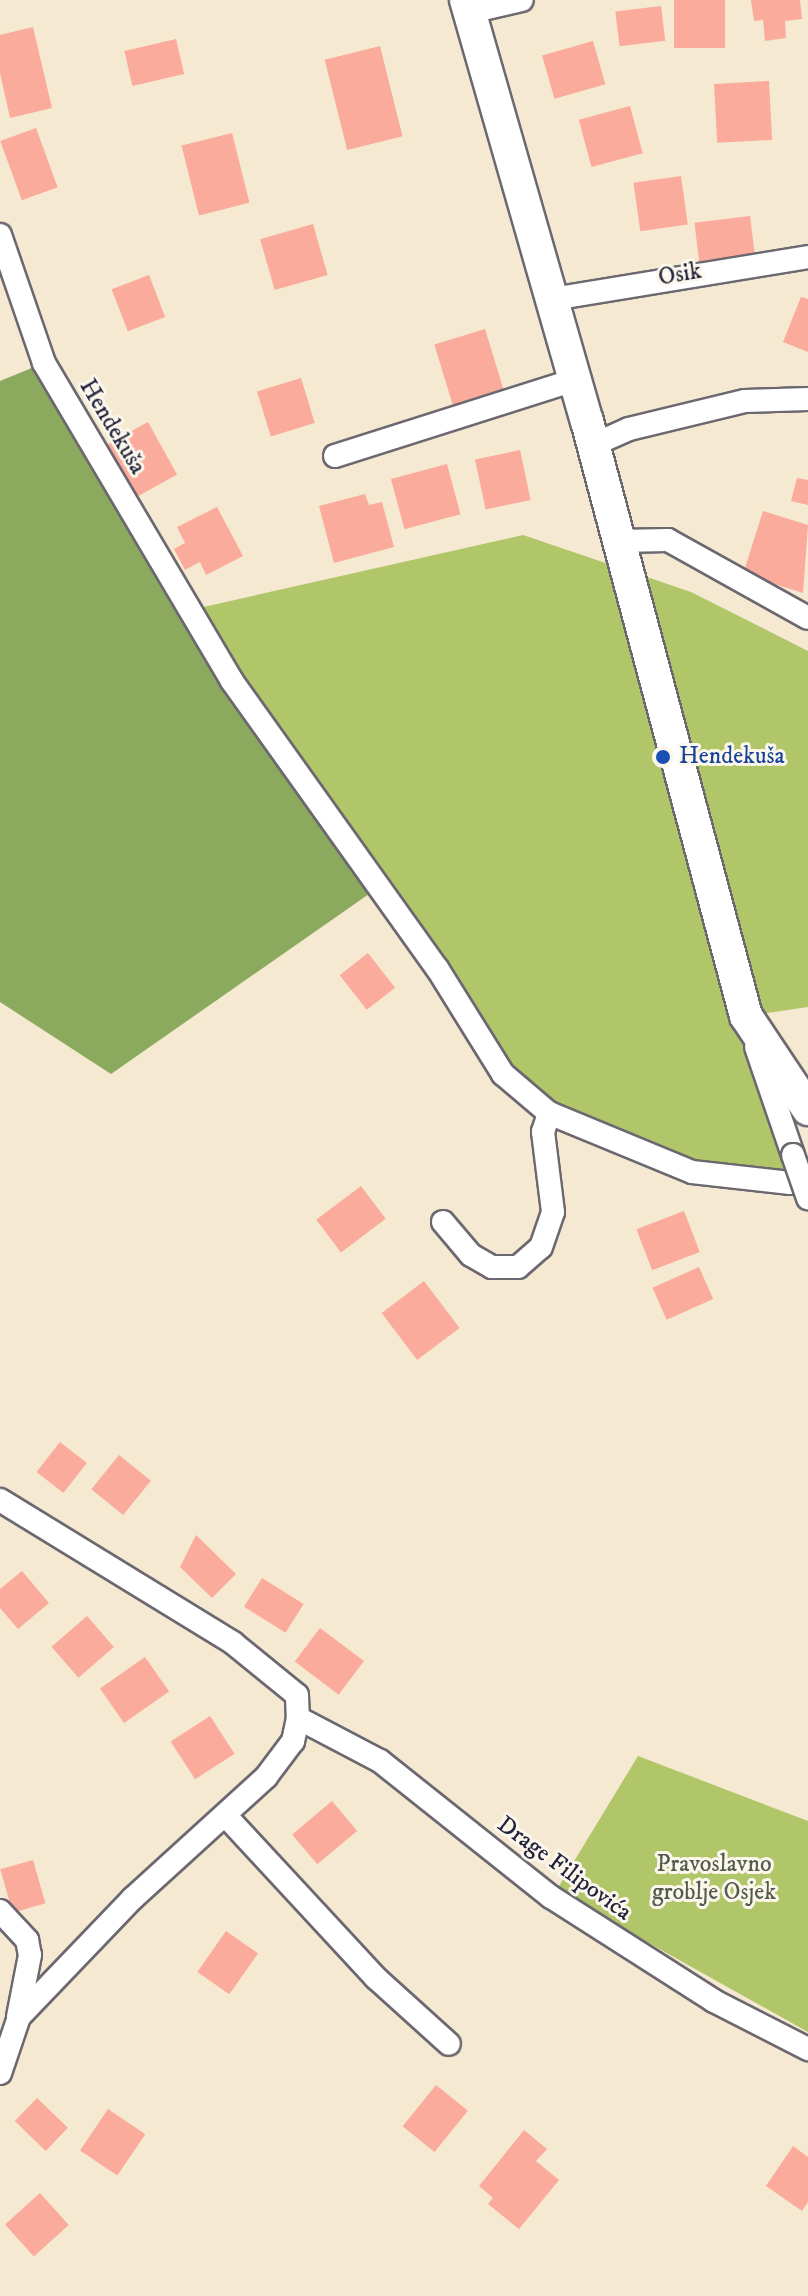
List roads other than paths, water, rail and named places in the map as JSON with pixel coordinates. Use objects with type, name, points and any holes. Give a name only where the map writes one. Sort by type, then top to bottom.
[{"type":"main road","points":[[468,6],[620,541],[746,1016],[808,1109]]},
{"type":"street","points":[[468,6],[522,0]]},
{"type":"street","name":"Hendekuša","points":[[0,235],[44,363],[232,681],[437,968],[503,1074],[549,1113],[605,1140],[692,1172],[790,1183],[808,1180]]},
{"type":"street","name":"Osik","points":[[552,299],[808,257]]},
{"type":"street","points":[[335,456],[575,380]]},
{"type":"street","points":[[593,445],[629,429],[745,401],[808,399]]},
{"type":"street","points":[[620,541],[668,540],[808,618]]},
{"type":"street","points":[[746,1016],[808,1198]]},
{"type":"street","points":[[443,1222],[471,1255],[492,1267],[518,1267],[541,1247],[553,1212],[543,1132],[549,1113]]},
{"type":"street","points":[[0,1500],[233,1643],[297,1695],[298,1718],[293,1741],[226,1816],[133,1898],[9,2022]]},
{"type":"street","name":"Drage Filipovića","points":[[298,1718],[380,1761],[551,1897],[714,2001],[808,2049]]},
{"type":"street","points":[[226,1816],[376,1978],[449,2044]]},
{"type":"street","points":[[0,1911],[27,1940],[30,1955],[9,2022],[0,2073]]},
{"type":"place","name":"Hendekuša","points":[[663,757]]},
{"type":"park label","name":"Pravoslavno groblje Osjek","points":[[714,1879]]}]
